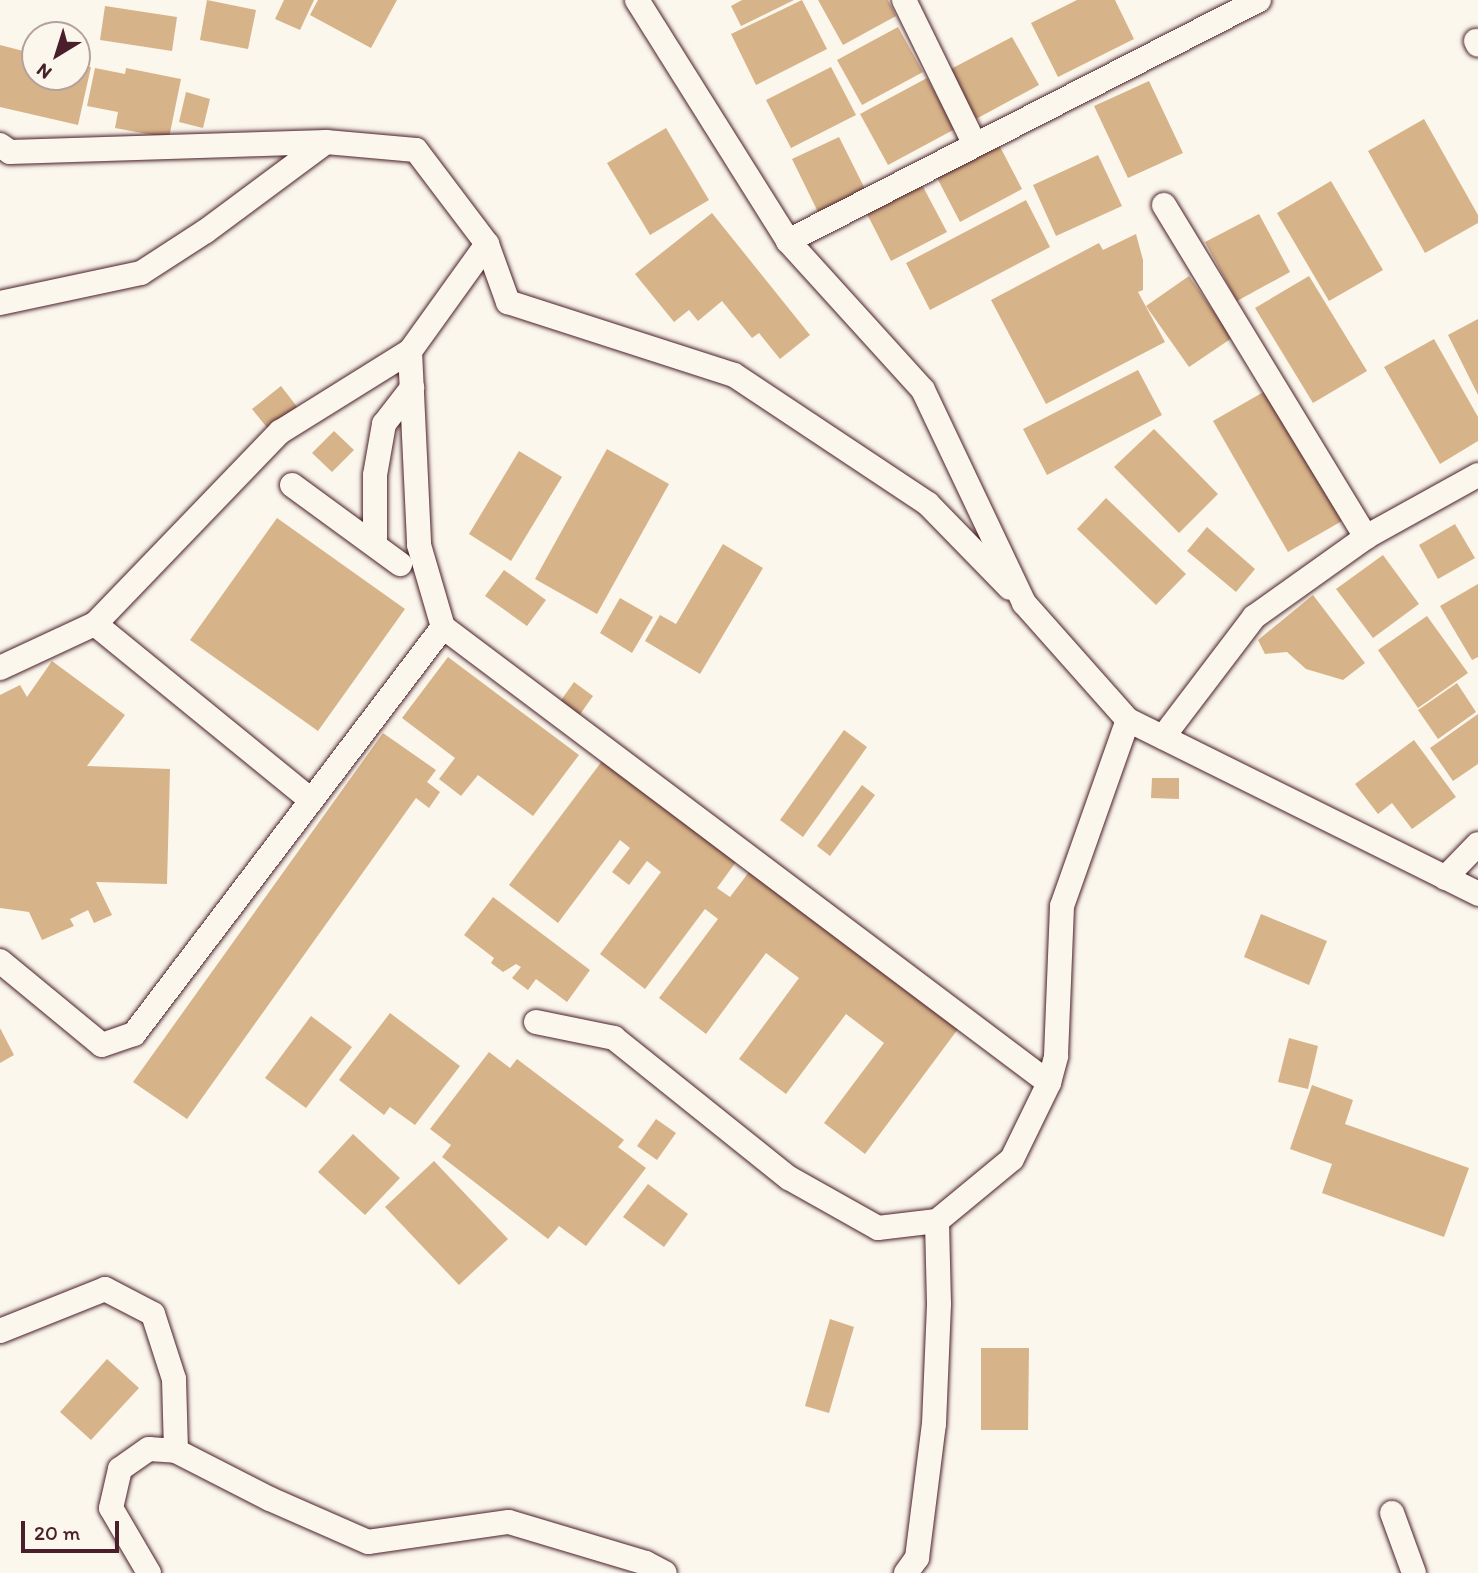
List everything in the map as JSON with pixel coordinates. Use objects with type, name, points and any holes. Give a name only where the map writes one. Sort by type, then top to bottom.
[{"type":"street","points":[[637,0],[788,241],[923,390],[1024,603]]},
{"type":"street","points":[[905,0],[974,143]]},
{"type":"street","points":[[788,241],[974,143],[1259,0]]},
{"type":"street","points":[[0,145],[10,152],[326,142],[416,150],[487,244],[508,302],[734,375],[929,504],[1024,603],[1128,719],[1478,894]]},
{"type":"street","points":[[0,303],[141,273],[205,231],[326,142]]},
{"type":"street","points":[[1164,205],[1366,537]]},
{"type":"street","points":[[0,668],[95,624],[280,432],[410,351],[487,244]]},
{"type":"street","points":[[410,351],[419,545],[443,627],[1049,1083]]},
{"type":"street","points":[[375,545],[375,475],[384,424],[412,388]]},
{"type":"street","points":[[1163,737],[1254,617],[1366,537],[1478,475]]},
{"type":"street","points":[[292,485],[400,564]]},
{"type":"street","points":[[95,624],[311,800]]},
{"type":"street","points":[[0,961],[102,1045],[134,1034],[443,627]]},
{"type":"street","points":[[536,1022],[614,1038],[789,1178],[878,1228],[937,1221],[1012,1159],[1049,1083],[1056,1056],[1062,906],[1128,719]]},
{"type":"street","points":[[1445,878],[1478,844]]},
{"type":"street","points":[[906,1573],[917,1558],[933,1424],[940,1304],[937,1221]]},
{"type":"street","points":[[0,1331],[105,1289],[153,1314],[174,1379],[176,1451]]},
{"type":"street","points":[[149,1573],[111,1508],[120,1469],[149,1449],[176,1451],[368,1542],[509,1522],[646,1563],[665,1573]]},
{"type":"street","points":[[1392,1513],[1414,1573]]},
{"type":"building","points":[[207,0],[256,10],[248,49],[200,40]]},
{"type":"building","points":[[284,0],[314,0],[300,30],[275,19]]},
{"type":"building","points":[[318,0],[397,0],[371,48],[310,15]]},
{"type":"building","points":[[742,0],[794,0],[741,26],[731,6]]},
{"type":"building","points":[[802,0],[827,49],[756,85],[731,34]]},
{"type":"building","points":[[818,0],[888,0],[896,16],[843,45]]},
{"type":"building","points":[[1077,0],[1115,0],[1134,39],[1058,77],[1031,23]]},
{"type":"building","points":[[105,6],[177,17],[172,51],[100,40]]},
{"type":"building","points":[[898,27],[923,72],[862,105],[837,60]]},
{"type":"building","points":[[1012,37],[1039,85],[976,119],[949,70]]},
{"type":"building","points":[[0,45],[21,50],[21,91],[86,91],[78,125],[0,107]]},
{"type":"building","points":[[831,67],[856,115],[791,148],[766,100]]},
{"type":"building","points":[[95,68],[125,74],[126,68],[181,79],[169,138],[115,128],[118,112],[87,106]]},
{"type":"building","points":[[927,78],[955,129],[888,165],[860,114]]},
{"type":"building","points":[[1149,81],[1183,153],[1128,178],[1094,106]]},
{"type":"building","points":[[186,92],[210,99],[203,128],[179,122]]},
{"type":"building","points":[[1424,119],[1478,215],[1478,223],[1425,253],[1368,151]]},
{"type":"building","points":[[666,128],[709,200],[650,235],[607,163]]},
{"type":"building","points":[[839,137],[865,189],[818,212],[792,159]]},
{"type":"building","points":[[997,141],[1022,189],[960,222],[935,174]]},
{"type":"building","points":[[1098,155],[1122,206],[1056,236],[1033,185]]},
{"type":"building","points":[[920,181],[947,232],[891,261],[865,210]]},
{"type":"building","points":[[1331,181],[1383,270],[1329,301],[1277,213]]},
{"type":"building","points":[[1026,200],[1050,247],[930,310],[906,263]]},
{"type":"building","points":[[712,213],[810,335],[780,359],[759,333],[752,338],[722,301],[698,321],[689,310],[674,322],[635,274]]},
{"type":"building","points":[[1259,214],[1290,272],[1237,301],[1205,242]]},
{"type":"building","points":[[1136,234],[1143,260],[1143,290],[1138,292],[1165,342],[1046,404],[991,300],[1099,243],[1103,250]]},
{"type":"building","points":[[1189,276],[1232,338],[1189,367],[1146,306]]},
{"type":"building","points":[[1309,276],[1367,371],[1313,403],[1255,308]]},
{"type":"building","points":[[1478,319],[1478,395],[1448,335]]},
{"type":"building","points":[[1434,339],[1478,417],[1478,441],[1440,464],[1384,367]]},
{"type":"building","points":[[1138,370],[1162,415],[1047,475],[1023,429]]},
{"type":"building","points":[[281,386],[298,408],[269,430],[252,409]]},
{"type":"building","points":[[1267,390],[1342,521],[1288,552],[1213,421]]},
{"type":"building","points":[[1154,429],[1218,494],[1179,533],[1114,467]]},
{"type":"building","points":[[334,431],[354,450],[332,472],[312,453]]},
{"type":"building","points":[[607,449],[669,484],[597,614],[535,579]]},
{"type":"building","points":[[519,451],[562,477],[511,561],[469,534]]},
{"type":"building","points":[[1106,498],[1186,574],[1156,605],[1077,529]]},
{"type":"building","points":[[277,518],[405,609],[318,731],[190,640]]},
{"type":"building","points":[[1455,524],[1475,558],[1438,579],[1419,545]]},
{"type":"building","points":[[1207,527],[1255,569],[1236,592],[1187,551]]},
{"type":"building","points":[[723,544],[763,568],[700,674],[645,641],[660,615],[676,624]]},
{"type":"building","points":[[1383,555],[1419,604],[1373,638],[1336,589]]},
{"type":"building","points":[[504,570],[546,600],[527,626],[485,596]]},
{"type":"building","points":[[1478,584],[1478,657],[1472,660],[1440,606]]},
{"type":"building","points":[[1313,595],[1365,663],[1343,680],[1306,669],[1287,652],[1265,654],[1258,640]]},
{"type":"building","points":[[620,598],[653,617],[632,653],[600,633]]},
{"type":"building","points":[[1427,616],[1468,673],[1418,708],[1378,650]]},
{"type":"building","points":[[448,657],[579,755],[533,816],[478,775],[461,796],[439,779],[455,758],[402,718]]},
{"type":"building","points":[[52,661],[125,715],[87,766],[170,769],[167,884],[96,882],[112,915],[94,923],[88,910],[70,919],[74,926],[42,940],[29,912],[0,908],[0,695],[20,685],[27,697]]},
{"type":"building","points":[[574,682],[593,696],[576,720],[557,706]]},
{"type":"building","points":[[1457,683],[1476,712],[1438,739],[1418,710]]},
{"type":"building","points":[[1478,714],[1478,764],[1453,781],[1430,748]]},
{"type":"building","points":[[844,730],[867,747],[803,837],[780,820]]},
{"type":"building","points":[[383,733],[436,770],[427,782],[440,792],[429,808],[416,798],[187,1119],[133,1082]]},
{"type":"building","points":[[1414,740],[1456,797],[1412,829],[1392,803],[1378,814],[1355,784]]},
{"type":"building","points":[[602,761],[736,862],[717,888],[730,897],[749,872],[958,1029],[865,1154],[824,1123],[884,1043],[846,1014],[786,1094],[739,1059],[799,978],[766,953],[706,1034],[659,998],[718,919],[705,909],[645,989],[600,954],[661,872],[647,861],[629,885],[612,872],[630,848],[620,840],[558,923],[509,885]]},
{"type":"building","points":[[1152,778],[1179,778],[1179,799],[1151,798]]},
{"type":"building","points":[[862,785],[875,795],[830,856],[817,846]]},
{"type":"building","points":[[493,897],[590,970],[567,1002],[536,979],[528,990],[512,978],[521,967],[516,964],[503,972],[491,963],[494,958],[464,935]]},
{"type":"building","points":[[1261,914],[1327,941],[1309,985],[1244,957]]},
{"type":"building","points":[[390,1013],[460,1066],[415,1125],[390,1107],[384,1115],[339,1080]]},
{"type":"building","points":[[311,1016],[352,1047],[306,1108],[265,1078]]},
{"type":"building","points":[[0,1028],[14,1055],[0,1063]]},
{"type":"building","points":[[1289,1038],[1318,1046],[1308,1089],[1278,1082]]},
{"type":"building","points":[[489,1052],[510,1068],[517,1059],[624,1140],[618,1147],[646,1168],[586,1246],[559,1226],[548,1239],[442,1157],[451,1145],[430,1129]]},
{"type":"building","points":[[1312,1085],[1353,1100],[1345,1124],[1469,1168],[1444,1237],[1322,1193],[1332,1164],[1290,1149]]},
{"type":"building","points":[[656,1119],[676,1133],[657,1160],[637,1146]]},
{"type":"building","points":[[353,1134],[400,1178],[365,1215],[318,1172]]},
{"type":"building","points":[[434,1161],[508,1239],[459,1285],[385,1207]]},
{"type":"building","points":[[648,1184],[688,1214],[664,1247],[623,1217]]},
{"type":"building","points":[[830,1319],[854,1327],[829,1413],[805,1406]]},
{"type":"building","points":[[981,1348],[1029,1348],[1028,1430],[981,1430]]},
{"type":"building","points":[[107,1359],[139,1388],[91,1440],[60,1412]]}]
